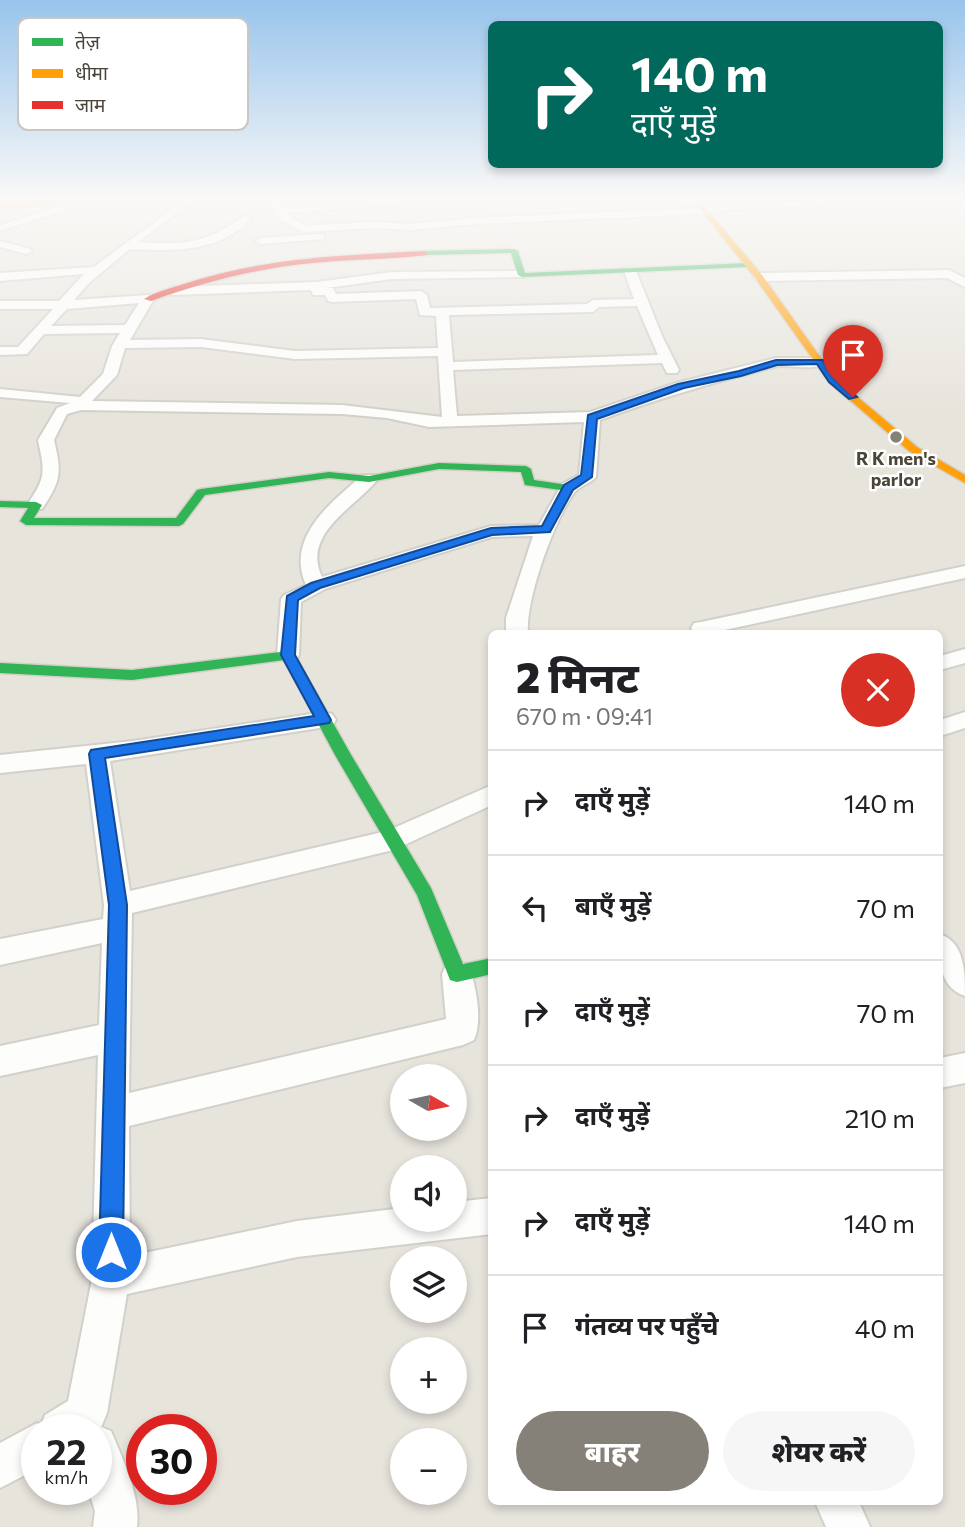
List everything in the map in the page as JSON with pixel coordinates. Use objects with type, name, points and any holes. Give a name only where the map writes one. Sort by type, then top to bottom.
[{"type":"street","points":[[0,277],[80,271]]},
{"type":"street","points":[[0,351],[22,351],[96,271]]},
{"type":"street","points":[[0,305],[63,305],[148,299],[228,274],[246,271]]},
{"type":"street","points":[[173,291],[317,285],[335,281],[420,275],[623,271]]},
{"type":"street","points":[[630,271],[665,359],[681,386]]},
{"type":"street","points":[[753,271],[832,380],[913,449],[965,481]]},
{"type":"street","points":[[770,271],[949,274],[965,283]]},
{"type":"street","points":[[317,285],[317,292],[329,291],[332,298],[421,295],[425,312],[593,308],[593,304],[641,302]]},
{"type":"street","points":[[80,405],[110,375],[121,344],[148,299]]},
{"type":"street","points":[[442,312],[450,421]]},
{"type":"street","points":[[42,330],[130,329]]},
{"type":"street","points":[[121,344],[201,343],[295,355],[445,359],[665,359]]},
{"type":"street","points":[[0,366],[16,351]]},
{"type":"street","points":[[568,488],[529,483],[526,469],[439,466],[369,479],[329,475],[201,492],[179,522],[26,521],[51,482],[51,463],[46,440],[62,411],[80,405],[168,409],[305,409],[408,415],[429,422],[592,417],[681,386],[776,362],[820,362]]},
{"type":"street","points":[[0,393],[74,399],[80,405]]},
{"type":"street","points":[[517,630],[516,618],[546,530],[568,488],[587,477],[592,417]]},
{"type":"street","points":[[315,586],[309,575],[307,553],[325,518],[369,479]]},
{"type":"street","points":[[0,504],[36,505]]},
{"type":"street","points":[[112,1114],[463,1030],[457,974],[425,893],[288,655],[291,598],[315,586],[491,532],[546,530]]},
{"type":"street","points":[[701,628],[965,572]]},
{"type":"street","points":[[0,668],[132,675],[288,655]]},
{"type":"street","points":[[943,662],[965,656]]},
{"type":"street","points":[[0,764],[97,754],[324,720]]},
{"type":"street","points":[[943,727],[965,720]]},
{"type":"street","points":[[86,1414],[111,1279],[112,1114],[118,916],[97,754]]},
{"type":"street","points":[[0,952],[118,916],[393,840],[488,796]]},
{"type":"street","points":[[943,950],[965,983]]},
{"type":"street","points":[[457,974],[488,967]]},
{"type":"street","points":[[0,1061],[115,1036]]},
{"type":"street","points":[[943,1072],[965,1068]]},
{"type":"street","points":[[111,1279],[297,1239],[488,1216]]},
{"type":"street","points":[[0,1467],[21,1454]]},
{"type":"street","points":[[112,1499],[117,1511],[115,1527]]},
{"type":"street","points":[[838,1505],[848,1527]]},
{"type":"shaded area","points":[[0,271],[965,271],[965,1527],[0,1527]]},
{"type":"traffic: fast","points":[[521,271],[522,275],[606,271]]},
{"type":"traffic: fast","points":[[0,504],[36,505],[26,521],[179,522],[201,492],[329,475],[369,479],[439,466],[526,469],[529,483],[568,488]]},
{"type":"traffic: fast","points":[[0,668],[132,675],[288,655],[343,755],[425,893],[457,974],[488,967]]},
{"type":"traffic: slow","points":[[754,271],[832,380],[913,449],[965,480]]},
{"type":"traffic: jam","points":[[148,299],[210,278],[241,271]]},
{"type":"place","name":"R K men's parlor","points":[[896,437]]},
{"type":"route","points":[[111,1252],[118,905],[97,754],[324,720],[288,655],[291,598],[317,587],[315,586],[491,532],[546,530],[568,488],[587,477],[592,417],[681,386],[776,362],[820,362],[832,380],[853,397]]}]
